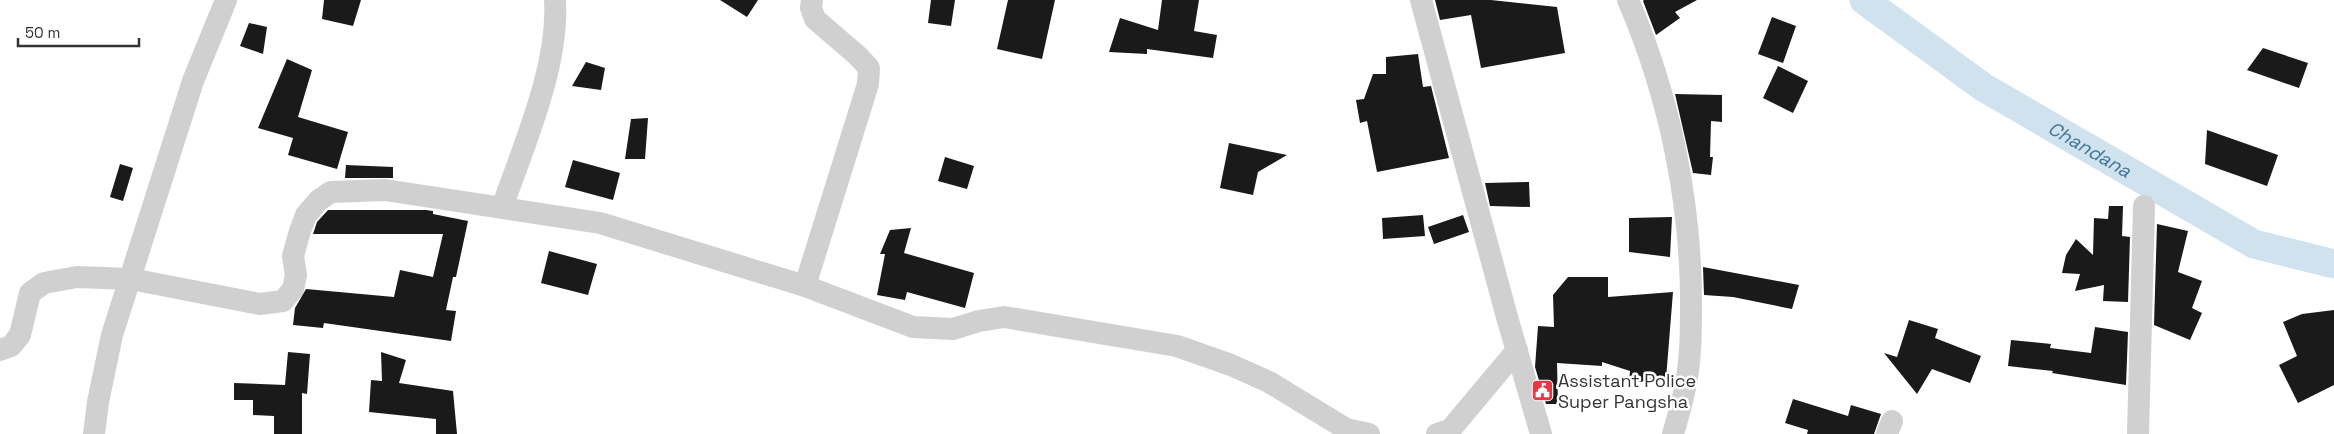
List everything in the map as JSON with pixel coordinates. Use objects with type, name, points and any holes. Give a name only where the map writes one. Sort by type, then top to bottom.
[{"type":"street","points":[[94,434],[98,402],[112,335],[193,81],[226,0]]},
{"type":"street","points":[[502,208],[552,58],[556,20],[554,0]]},
{"type":"street","points":[[805,286],[868,84],[869,68],[815,19],[811,8],[812,0]]},
{"type":"street","points":[[1421,0],[1541,434]]},
{"type":"street","points":[[1628,0],[1644,37],[1661,92],[1676,156],[1689,233],[1692,336],[1686,382],[1673,434]]},
{"type":"street","points":[[0,350],[11,346],[20,335],[30,293],[44,283],[77,277],[131,279],[260,304],[283,301],[293,289],[296,275],[293,256],[306,215],[319,200],[331,192],[385,190],[600,223],[805,286],[913,327],[953,329],[1004,318],[1177,346],[1268,382],[1346,429],[1369,434]]},
{"type":"street","points":[[2138,434],[2144,206]]},
{"type":"street","points":[[1437,434],[1450,430],[1517,350]]},
{"type":"building","points":[[324,0],[361,0],[353,26],[322,19]]},
{"type":"building","points":[[720,0],[758,0],[747,17]]},
{"type":"building","points":[[931,0],[955,0],[951,26],[928,23]]},
{"type":"building","points":[[1008,0],[1055,0],[1042,59],[997,49]]},
{"type":"building","points":[[1162,0],[1199,0],[1194,31],[1217,35],[1213,58],[1147,49],[1147,54],[1109,52],[1120,18],[1158,30]]},
{"type":"building","points":[[1435,0],[1491,0],[1557,7],[1565,53],[1481,68],[1471,15],[1440,20]]},
{"type":"building","points":[[1644,0],[1697,0],[1675,12],[1680,18],[1656,35]]},
{"type":"building","points":[[1772,17],[1796,26],[1783,63],[1758,54]]},
{"type":"building","points":[[249,23],[267,27],[263,54],[240,46]]},
{"type":"building","points":[[2263,48],[2308,63],[2299,88],[2247,70]]},
{"type":"building","points":[[1418,54],[1423,87],[1431,86],[1449,158],[1377,172],[1367,121],[1360,123],[1356,100],[1364,99],[1373,74],[1386,74],[1386,57]]},
{"type":"building","points":[[287,59],[312,70],[298,117],[348,132],[337,169],[288,155],[293,138],[258,128]]},
{"type":"building","points":[[586,62],[605,68],[601,90],[572,86]]},
{"type":"building","points":[[1778,66],[1808,81],[1793,113],[1763,98]]},
{"type":"building","points":[[1675,94],[1722,95],[1722,122],[1711,121],[1710,157],[1713,157],[1711,175],[1693,173]]},
{"type":"building","points":[[648,118],[645,159],[625,159],[631,119]]},
{"type":"building","points":[[2207,130],[2278,155],[2267,186],[2205,164]]},
{"type":"building","points":[[1229,143],[1287,155],[1258,172],[1253,195],[1220,188]]},
{"type":"building","points":[[945,157],[974,166],[967,189],[938,181]]},
{"type":"building","points":[[573,160],[620,173],[613,200],[565,187]]},
{"type":"building","points":[[120,164],[133,168],[123,201],[110,197]]},
{"type":"building","points":[[346,165],[393,167],[393,178],[345,178]]},
{"type":"building","points":[[1529,182],[1530,207],[1490,206],[1485,183]]},
{"type":"building","points":[[2109,206],[2123,206],[2122,236],[2130,237],[2128,302],[2103,301],[2104,285],[2075,291],[2080,274],[2062,273],[2066,255],[2076,239],[2093,255],[2094,218],[2108,219]]},
{"type":"building","points":[[328,210],[426,210],[433,211],[433,214],[468,221],[456,277],[453,277],[446,310],[456,311],[451,341],[324,323],[323,328],[293,325],[295,308],[306,289],[394,297],[400,270],[433,277],[443,234],[313,234],[317,222]]},
{"type":"building","points":[[1423,215],[1425,236],[1383,239],[1382,218]]},
{"type":"building","points":[[1463,215],[1469,232],[1434,244],[1428,227]]},
{"type":"building","points":[[1672,217],[1670,257],[1629,252],[1629,218]]},
{"type":"building","points":[[2157,224],[2188,231],[2178,272],[2202,281],[2192,308],[2202,313],[2190,340],[2154,325]]},
{"type":"building","points":[[911,228],[904,253],[974,273],[965,308],[907,292],[905,300],[877,295],[885,254],[880,254],[890,230]]},
{"type":"building","points":[[549,251],[597,264],[588,295],[541,283]]},
{"type":"building","points":[[1703,267],[1799,285],[1792,309],[1733,297],[1704,295]]},
{"type":"building","points":[[1568,277],[1608,277],[1608,297],[1673,292],[1666,379],[1629,383],[1630,371],[1602,362],[1602,366],[1557,363],[1558,404],[1546,404],[1535,367],[1538,326],[1554,327],[1553,295]]},
{"type":"building","points":[[2334,310],[2334,385],[2298,403],[2279,365],[2297,356],[2283,322],[2302,314]]},
{"type":"building","points":[[1909,320],[1938,329],[1935,338],[1981,356],[1970,383],[1932,369],[1917,394],[1884,353],[1897,357]]},
{"type":"building","points":[[2095,327],[2128,332],[2126,385],[2052,373],[2053,371],[2008,366],[2011,340],[2051,344],[2050,348],[2091,353]]},
{"type":"building","points":[[288,352],[310,354],[307,394],[302,393],[302,434],[274,434],[274,416],[253,415],[253,400],[234,400],[234,383],[285,385]]},
{"type":"building","points":[[381,352],[406,360],[399,383],[453,391],[457,434],[436,434],[436,419],[369,412],[371,380],[382,381]]},
{"type":"building","points":[[1793,399],[1848,416],[1851,405],[1881,414],[1874,434],[1807,434],[1808,430],[1785,423]]},
{"type":"waterway","name":"Chandana","points":[[1864,0],[1983,87],[2254,244],[2334,264]]},
{"type":"place","name":"Assistant Police Super Pangsha","points":[[1542,390]]}]
